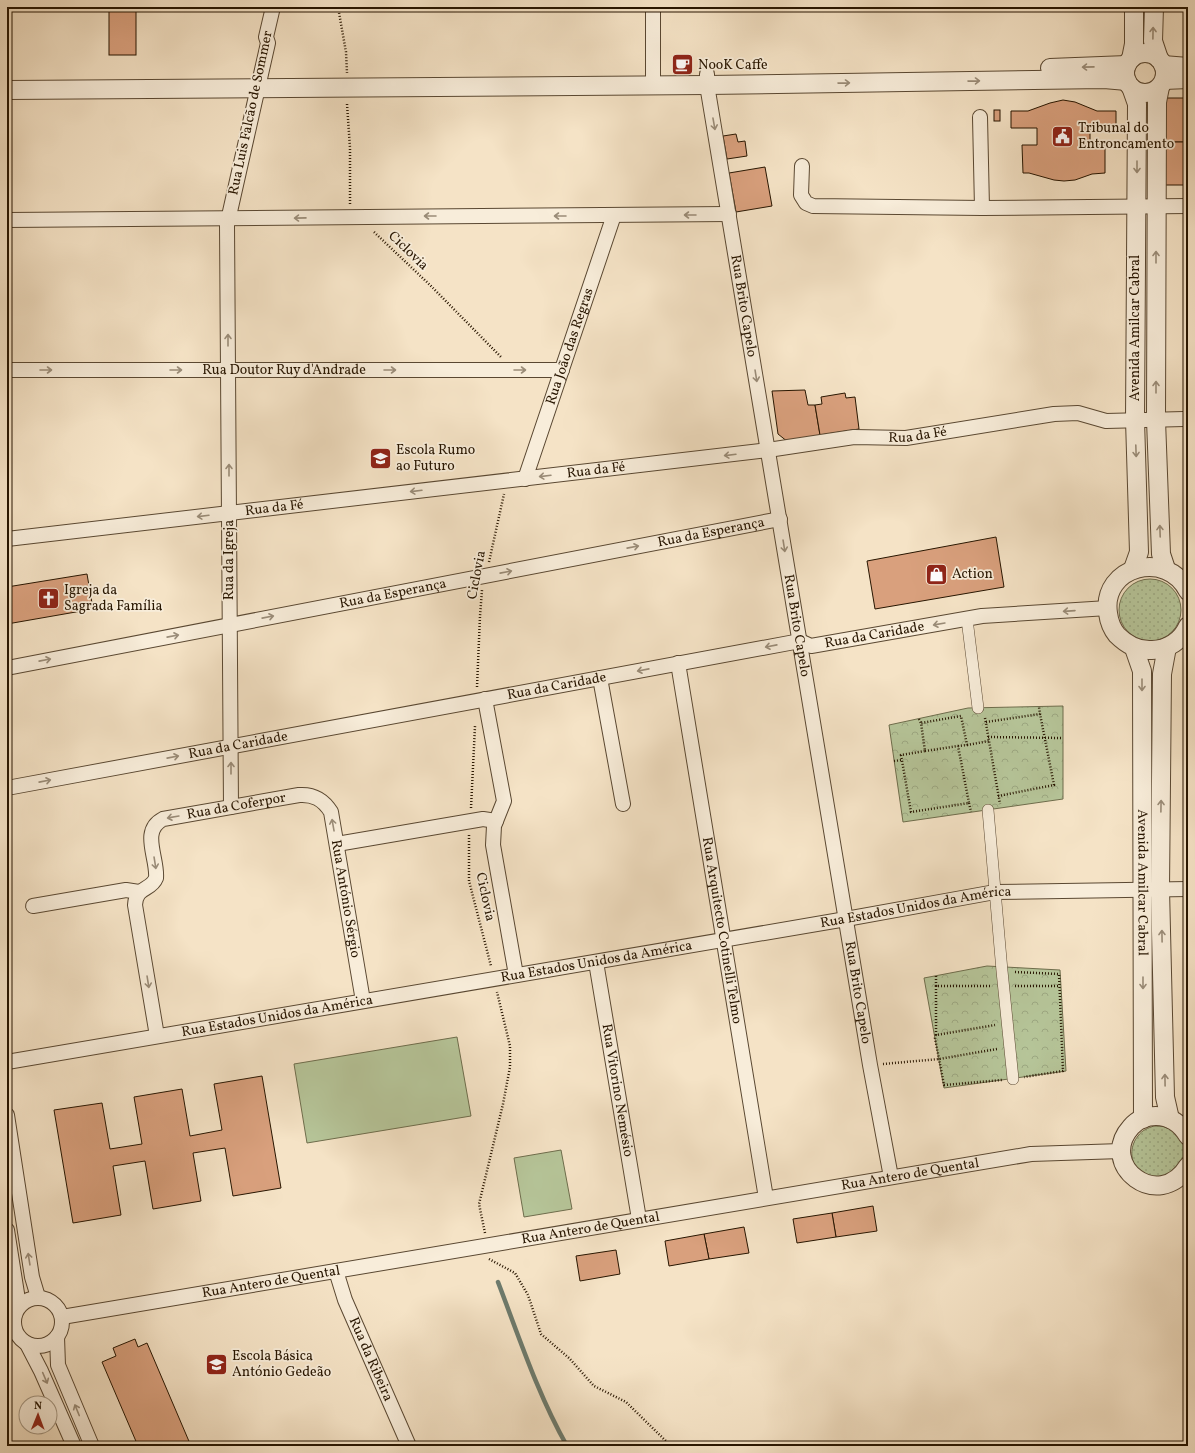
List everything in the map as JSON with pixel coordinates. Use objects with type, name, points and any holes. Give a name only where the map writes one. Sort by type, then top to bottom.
[{"type":"street","name":"Rua Luis Falcão de Sommer","points":[[228,218],[268,43],[266,37],[273,7]]},
{"type":"street","points":[[652,7],[653,80]]},
{"type":"street","points":[[1134,7],[1134,44],[1129,73],[1136,90],[1148,92],[1162,73],[1188,67]]},
{"type":"street","points":[[1154,7],[1153,41],[1162,73]]},
{"type":"street","points":[[1129,73],[1142,53],[1148,53],[1162,73],[1188,79]]},
{"type":"street","points":[[7,90],[259,83],[707,80],[1129,73]]},
{"type":"street","name":"Avenida Amilcar Cabral","points":[[1129,73],[1137,104],[1135,420],[1139,552],[1133,570]]},
{"type":"street","name":"Avenida Amilcar Cabral","points":[[1162,73],[1157,102],[1156,420],[1161,552],[1166,569]]},
{"type":"street","points":[[7,78],[259,83]]},
{"type":"street","name":"Rua Brito Capelo","points":[[707,80],[870,1065],[891,1177]]},
{"type":"street","points":[[980,117],[982,208]]},
{"type":"street","points":[[802,166],[801,195],[806,203],[813,206],[982,208],[1188,206]]},
{"type":"street","points":[[7,220],[729,214]]},
{"type":"street","name":"Rua João das Regras","points":[[525,479],[614,215]]},
{"type":"street","name":"Rua da Igreja","points":[[228,218],[231,807]]},
{"type":"street","name":"Rua Doutor Ruy d'Andrade","points":[[7,370],[562,370]]},
{"type":"street","name":"Rua da Fé","points":[[7,539],[768,450],[854,437],[906,438],[1054,414],[1078,413],[1106,421],[1184,419]]},
{"type":"street","name":"Rua da Esperança","points":[[7,668],[780,519]]},
{"type":"street","points":[[1188,591],[1177,576],[1166,569],[1155,566],[1144,566],[1123,576],[1115,585],[1109,596],[1108,608],[1109,621],[1115,632],[1123,641],[1134,648],[1156,650],[1166,647],[1177,641],[1188,626]]},
{"type":"street","name":"Rua da Caridade","points":[[7,788],[678,664],[800,640],[811,646],[982,616],[1108,608]]},
{"type":"street","points":[[966,619],[978,708]]},
{"type":"street","name":"Avenida Amilcar Cabral","points":[[1143,1119],[1151,889],[1162,674],[1166,647]]},
{"type":"street","name":"Avenida Amilcar Cabral","points":[[1134,648],[1142,671],[1151,889],[1166,1097],[1170,1118]]},
{"type":"street","name":"Rua Arquitecto Cotinelli Telmo","points":[[678,664],[766,1198]]},
{"type":"street","points":[[600,678],[623,804]]},
{"type":"street","points":[[481,700],[504,801],[496,821],[493,845],[516,975]]},
{"type":"street","name":"Rua da Coferpor","points":[[139,892],[151,885],[156,878],[150,836],[154,825],[163,819],[299,795],[314,796],[321,800]]},
{"type":"street","name":"Rua António Sérgio","points":[[321,800],[327,805],[331,812],[363,1001]]},
{"type":"street","points":[[988,810],[1013,1079]]},
{"type":"street","points":[[337,844],[483,819],[496,821]]},
{"type":"street","name":"Rua Estados Unidos da América","points":[[7,1062],[846,919],[995,892],[1188,889]]},
{"type":"street","points":[[33,906],[126,890],[139,892],[135,905],[157,1036]]},
{"type":"street","name":"Rua Vitorino Nemésio","points":[[596,962],[639,1220]]},
{"type":"street","points":[[7,1115],[32,1276],[38,1297]]},
{"type":"street","points":[[1188,1136],[1178,1123],[1170,1118],[1156,1116],[1143,1119],[1134,1124],[1127,1132],[1121,1151],[1124,1163],[1129,1173],[1139,1181],[1150,1185],[1162,1186],[1173,1182],[1183,1174],[1188,1166]]},
{"type":"street","name":"Rua Antero de Quental","points":[[62,1317],[1031,1154],[1121,1151]]},
{"type":"street","points":[[7,1230],[19,1306]]},
{"type":"street","name":"Rua da Ribeira","points":[[336,1271],[345,1300],[406,1445]]},
{"type":"street","points":[[38,1297],[48,1300],[57,1307],[62,1317],[61,1327],[57,1337],[58,1365],[89,1441],[69,1445],[41,1371],[27,1344],[11,1330],[14,1316],[19,1306],[27,1300],[38,1297]]},
{"type":"street","points":[[27,1344],[38,1346],[48,1344],[57,1337]]},
{"type":"path","name":"Ciclovia","points":[[338,7],[346,52],[347,111],[350,148],[350,209],[500,354],[509,370]]},
{"type":"path","name":"Ciclovia","points":[[511,480],[505,488],[482,593],[480,616],[481,700],[470,821],[469,880],[508,1036],[510,1055],[507,1089],[479,1204],[488,1259],[515,1273],[528,1295],[541,1334],[569,1358],[594,1386],[626,1402],[671,1446]]},
{"type":"path","points":[[998,796],[1054,785],[1039,707]]},
{"type":"path","points":[[978,708],[979,719],[985,718],[986,722],[1000,808]]},
{"type":"path","points":[[986,722],[1040,714]]},
{"type":"path","points":[[921,723],[961,716],[967,745]]},
{"type":"path","points":[[919,718],[925,752]]},
{"type":"path","points":[[988,737],[1063,738]]},
{"type":"path","points":[[969,803],[911,812],[901,755],[989,741]]},
{"type":"path","points":[[958,746],[971,812]]},
{"type":"path","points":[[894,761],[902,760]]},
{"type":"path","points":[[936,976],[935,1038],[944,1085],[1013,1079],[1064,1071],[1059,974],[1002,971]]},
{"type":"path","points":[[936,986],[1059,986]]},
{"type":"path","points":[[936,1035],[1007,1022]]},
{"type":"path","points":[[870,1065],[939,1059],[1010,1047]]},
{"type":"green space","points":[[1150,579],[1167,584],[1172,588],[1176,593],[1181,610],[1176,627],[1172,632],[1167,636],[1150,641],[1133,636],[1128,632],[1124,627],[1119,610],[1124,593],[1128,588],[1133,584]]},
{"type":"green space","points":[[1063,706],[1063,799],[903,822],[889,725],[968,708]]},
{"type":"green space","points":[[987,966],[1060,970],[1066,1071],[944,1088],[924,978]]},
{"type":"green space","points":[[457,1037],[471,1116],[307,1143],[294,1064]]},
{"type":"green space","points":[[1154,1126],[1168,1127],[1174,1130],[1183,1142],[1185,1157],[1183,1163],[1174,1174],[1149,1178],[1134,1164],[1132,1147],[1140,1134]]},
{"type":"green space","points":[[561,1150],[572,1209],[524,1217],[514,1158]]},
{"type":"building","points":[[109,7],[136,7],[136,55],[109,55]]},
{"type":"building","points":[[1165,98],[1188,98],[1188,142],[1165,142]]},
{"type":"building","name":"Tribunal do Entroncamento","points":[[1063,100],[1075,102],[1097,111],[1116,111],[1116,128],[1090,128],[1090,144],[1105,144],[1105,173],[1092,174],[1075,180],[1064,181],[1023,173],[1022,145],[1037,145],[1037,128],[1011,128],[1011,111],[1028,111]]},
{"type":"building","points":[[994,110],[1000,110],[1000,121],[994,121]]},
{"type":"building","points":[[736,134],[738,142],[745,141],[747,156],[727,159],[723,136]]},
{"type":"building","points":[[1165,142],[1188,142],[1188,185],[1165,185]]},
{"type":"building","points":[[765,167],[772,206],[736,212],[729,173]]},
{"type":"building","points":[[805,390],[808,405],[815,405],[820,435],[788,442],[778,434],[772,391]]},
{"type":"building","points":[[845,393],[846,398],[855,397],[859,429],[820,435],[815,405],[822,404],[821,397]]},
{"type":"building","name":"Action","points":[[996,537],[1004,587],[875,609],[867,561]]},
{"type":"building","name":"Igreja da Sagrada Família","points":[[87,574],[93,609],[7,624],[7,587]]},
{"type":"building","points":[[262,1076],[281,1188],[233,1196],[225,1148],[193,1153],[201,1201],[153,1209],[145,1161],[113,1166],[121,1215],[73,1223],[54,1110],[102,1103],[110,1149],[142,1144],[134,1097],[182,1089],[190,1136],[222,1130],[214,1084]]},
{"type":"building","points":[[873,1206],[877,1231],[836,1237],[832,1213]]},
{"type":"building","points":[[832,1213],[836,1237],[797,1243],[793,1219]]},
{"type":"building","points":[[744,1227],[749,1253],[709,1259],[704,1234]]},
{"type":"building","points":[[704,1234],[709,1259],[669,1266],[665,1241]]},
{"type":"building","points":[[616,1250],[620,1274],[580,1281],[576,1256]]},
{"type":"building","points":[[135,1339],[138,1347],[147,1343],[191,1446],[138,1446],[102,1362],[116,1356],[113,1348]]},
{"type":"waterway","points":[[498,1282],[538,1386],[567,1446]]},
{"type":"waterway","points":[[631,1446],[638,1446]]},
{"type":"place","name":"NooK Caffe","points":[[682,65]]},
{"type":"place","name":"Tribunal do Entroncamento","points":[[1063,136]]},
{"type":"place","name":"Escola Rumo ao Futuro","points":[[380,458]]},
{"type":"place","name":"Action","points":[[936,574]]},
{"type":"place","name":"Igreja da Sagrada Família","points":[[49,598]]},
{"type":"place","name":"Escola Básica António Gedeão","points":[[217,1364]]}]
